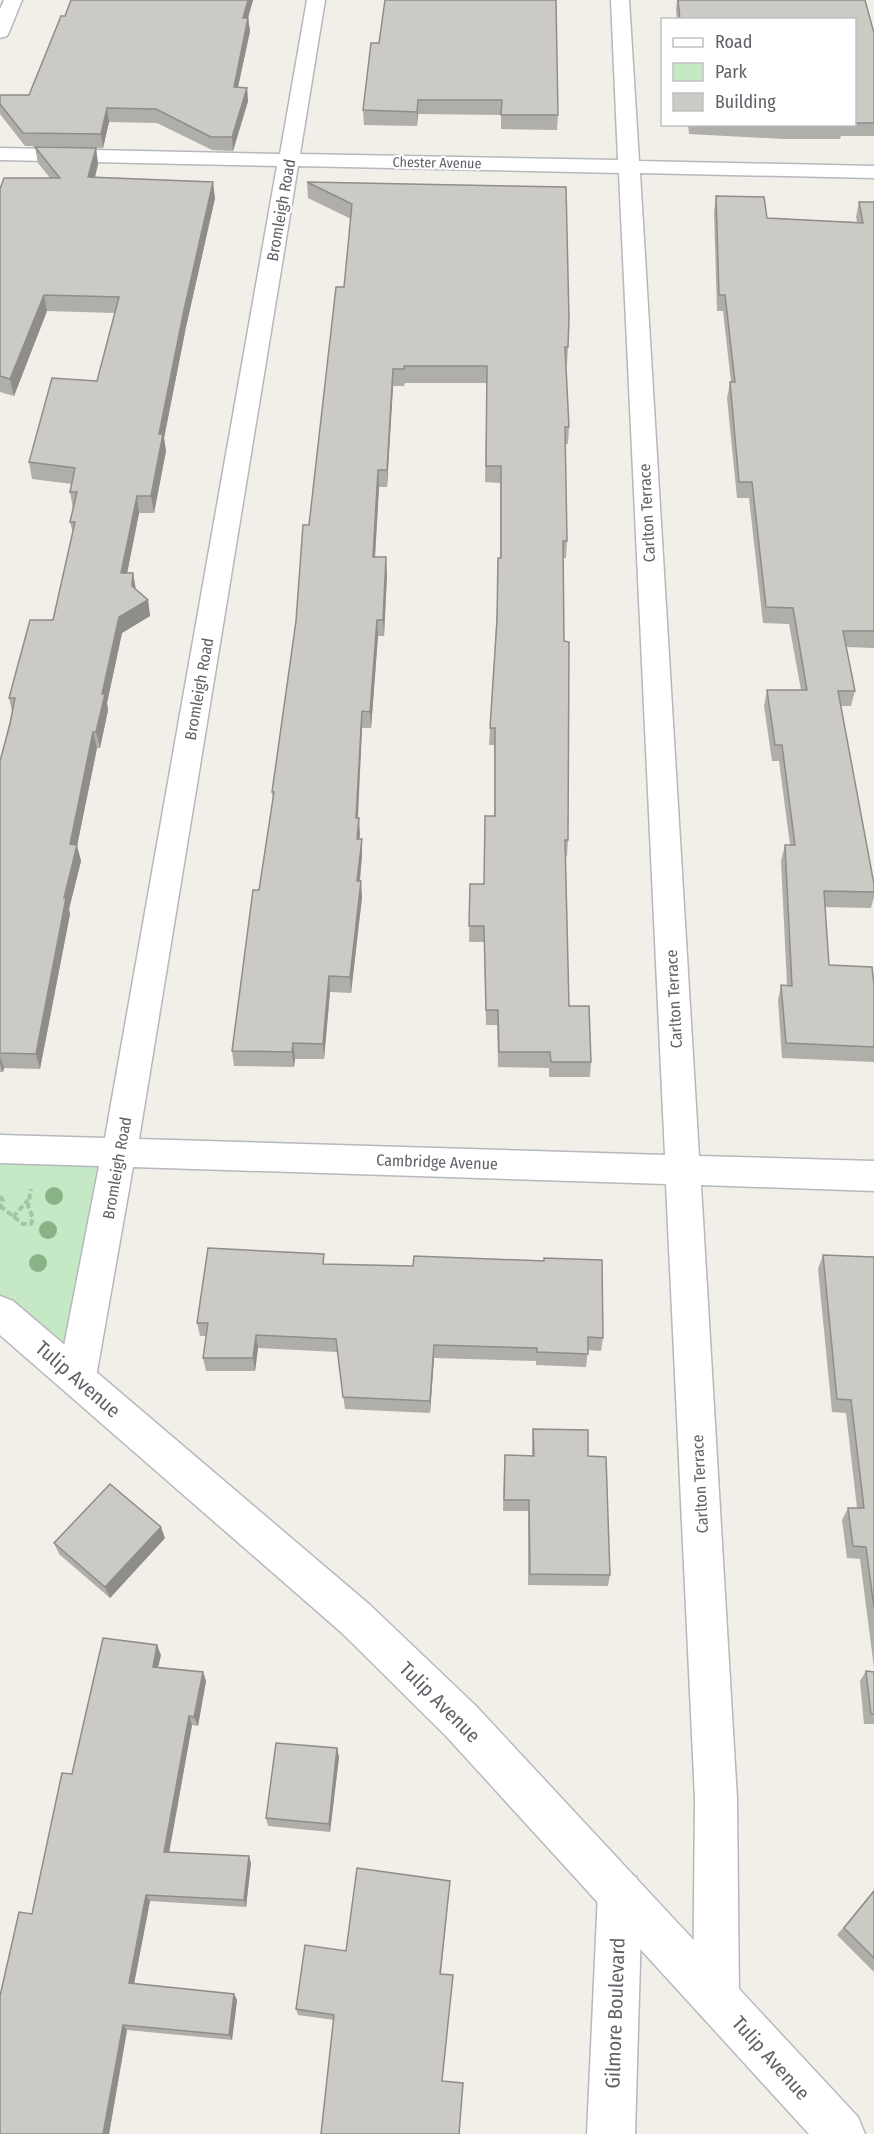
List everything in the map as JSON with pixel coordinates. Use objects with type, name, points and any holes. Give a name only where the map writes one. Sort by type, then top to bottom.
[{"type":"street","points":[[0,32],[13,0]]},
{"type":"street","name":"Bromleigh Road","points":[[77,1377],[120,1153],[316,0]]},
{"type":"street","name":"Carlton Terrace","points":[[620,0],[716,1798],[716,1998]]},
{"type":"street","name":"Chester Avenue","points":[[0,154],[874,172]]},
{"type":"street","name":"Cambridge Avenue","points":[[0,1149],[874,1176]]},
{"type":"street","name":"Tulip Avenue","points":[[0,1312],[356,1619],[461,1721],[840,2134]]},
{"type":"street","name":"Gilmore Boulevard","points":[[611,2134],[620,1893]]},
{"type":"path","points":[[13,1217],[28,1200],[35,1180]]},
{"type":"path","points":[[0,1196],[3,1201],[0,1206],[23,1224],[31,1224],[33,1218],[28,1200]]},
{"type":"green space","points":[[0,1152],[115,1155],[75,1370],[0,1307]]},
{"type":"building","points":[[71,0],[248,0],[243,18],[248,18],[234,87],[247,88],[232,137],[211,137],[156,109],[107,108],[101,134],[23,133],[0,104],[0,95],[29,95],[61,16],[65,16]]},
{"type":"building","points":[[385,0],[556,0],[558,115],[501,115],[502,100],[418,100],[417,112],[363,110],[371,43],[379,43]]},
{"type":"building","points":[[678,0],[865,0],[874,33],[874,123],[856,123],[856,18],[680,18]]},
{"type":"building","points":[[35,147],[96,148],[88,177],[213,182],[159,434],[163,434],[151,496],[137,496],[121,573],[133,573],[132,586],[148,600],[119,617],[102,694],[105,694],[96,732],[93,732],[70,844],[77,845],[64,898],[66,898],[36,1054],[0,1053],[0,761],[15,698],[9,698],[30,620],[53,620],[75,522],[70,522],[77,492],[70,492],[75,468],[29,462],[52,378],[97,381],[119,297],[44,295],[10,379],[0,376],[0,189],[4,178],[60,178]]},
{"type":"building","points":[[307,182],[566,187],[569,319],[568,347],[565,347],[569,427],[565,427],[567,541],[563,541],[564,641],[569,642],[568,840],[565,840],[569,1006],[589,1006],[591,1062],[551,1062],[550,1052],[499,1052],[498,1010],[486,1010],[484,926],[469,926],[470,884],[484,884],[485,816],[495,816],[495,728],[490,728],[497,620],[498,558],[501,558],[501,466],[486,466],[487,366],[404,366],[404,369],[393,369],[387,470],[378,470],[373,557],[386,557],[383,620],[377,620],[370,712],[362,711],[356,818],[359,818],[357,839],[362,839],[357,881],[361,881],[350,977],[329,976],[323,1044],[293,1043],[292,1052],[232,1051],[253,890],[259,890],[274,792],[272,792],[296,621],[303,525],[309,525],[336,287],[344,287],[352,204]]},
{"type":"building","points":[[716,196],[764,197],[767,218],[863,223],[859,202],[874,202],[874,631],[843,631],[855,691],[838,691],[874,892],[824,891],[829,965],[872,967],[874,1047],[786,1043],[781,985],[792,986],[785,845],[795,845],[782,745],[775,745],[767,690],[807,690],[793,608],[766,607],[752,482],[739,482],[730,382],[735,382],[725,295],[719,295]]},
{"type":"building","points":[[208,1248],[324,1254],[323,1264],[413,1266],[414,1256],[544,1261],[544,1258],[602,1260],[603,1338],[588,1337],[588,1354],[537,1352],[537,1348],[434,1345],[430,1401],[343,1397],[336,1339],[256,1335],[253,1358],[203,1358],[208,1323],[197,1323]]},
{"type":"building","points":[[823,1255],[874,1257],[874,1608],[866,1547],[853,1546],[848,1508],[864,1508],[851,1400],[837,1399]]},
{"type":"building","points":[[533,1429],[588,1430],[588,1456],[606,1457],[610,1575],[530,1574],[529,1500],[504,1500],[505,1455],[534,1456]]},
{"type":"building","points":[[110,1484],[161,1527],[105,1587],[54,1543]]},
{"type":"building","points":[[103,1638],[157,1645],[153,1667],[203,1672],[194,1717],[189,1716],[164,1852],[249,1856],[244,1900],[146,1895],[129,1983],[234,1994],[229,2035],[123,2025],[103,2134],[0,2134],[0,1996],[19,1912],[32,1914],[62,1773],[72,1774]]},
{"type":"building","points":[[866,1671],[874,1672],[874,1714],[871,1714]]},
{"type":"building","points":[[276,1743],[337,1748],[329,1824],[266,1818]]},
{"type":"building","points":[[357,1868],[450,1881],[440,1974],[453,1975],[442,2081],[463,2083],[459,2134],[321,2134],[334,2015],[296,2009],[305,1945],[346,1951]]},
{"type":"building","points":[[874,1891],[874,1958],[844,1928]]}]
